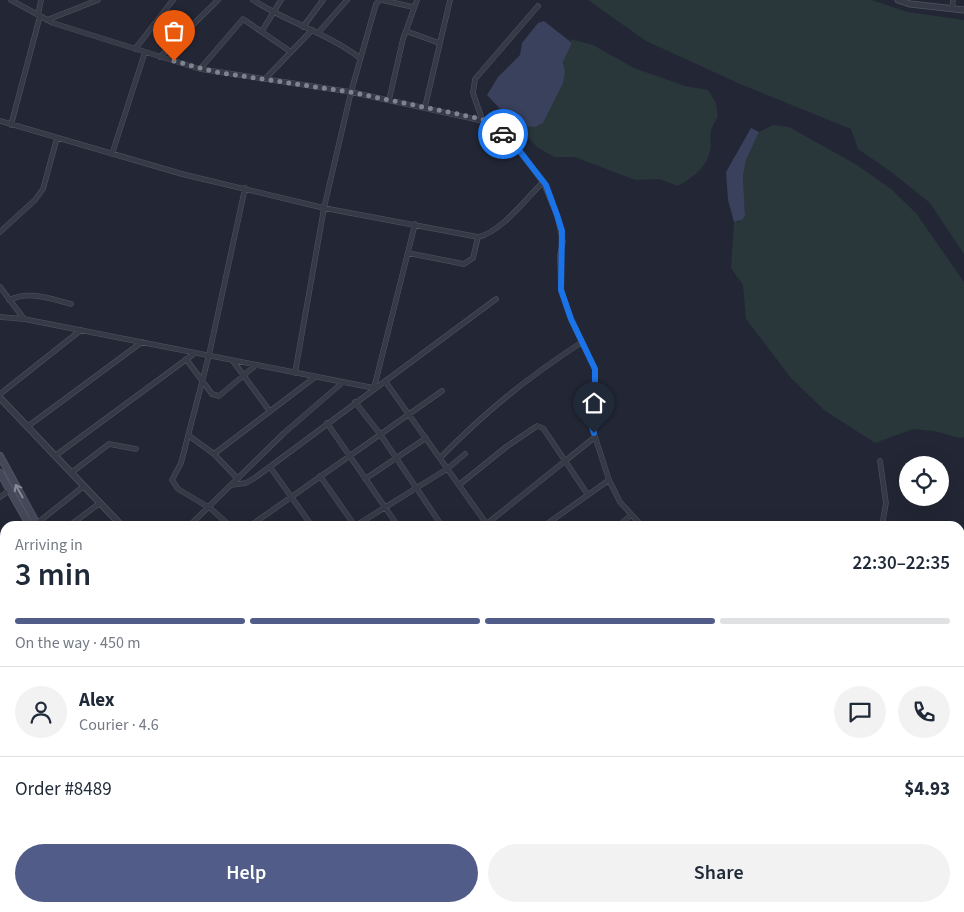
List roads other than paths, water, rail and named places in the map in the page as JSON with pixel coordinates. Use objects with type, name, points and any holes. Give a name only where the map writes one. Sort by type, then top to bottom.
[{"type":"main road","points":[[0,456],[32,521]]},
{"type":"main road","points":[[0,473],[31,521]]},
{"type":"street","points":[[11,0],[47,20],[88,35],[200,69],[350,92],[482,119],[515,145],[543,182],[562,231],[561,290],[595,369],[595,381],[587,412],[609,480],[620,502],[637,521]]},
{"type":"street","points":[[11,125],[39,16],[41,0]]},
{"type":"street","points":[[47,20],[98,0]]},
{"type":"street","points":[[136,49],[173,0]]},
{"type":"street","points":[[160,56],[218,0]]},
{"type":"street","points":[[253,0],[303,27],[339,42],[360,58]]},
{"type":"street","points":[[262,31],[281,0]]},
{"type":"street","points":[[303,27],[323,0]]},
{"type":"street","points":[[318,33],[347,0]]},
{"type":"street","points":[[370,0],[376,4]]},
{"type":"street","points":[[295,373],[324,208],[350,92],[376,4],[381,0],[413,7]]},
{"type":"street","points":[[389,100],[406,31],[417,0]]},
{"type":"street","points":[[425,107],[450,0]]},
{"type":"street","points":[[898,0],[964,10]]},
{"type":"street","points":[[952,9],[953,0]]},
{"type":"street","points":[[482,119],[473,94],[475,79],[538,6]]},
{"type":"street","points":[[200,69],[240,20],[247,20],[291,52]]},
{"type":"street","points":[[265,78],[312,30]]},
{"type":"street","points":[[406,31],[439,43]]},
{"type":"street","points":[[112,154],[145,52]]},
{"type":"street","points":[[0,121],[182,174],[324,208],[478,237],[488,235],[543,182]]},
{"type":"street","points":[[0,232],[35,200],[43,189],[57,138]]},
{"type":"street","points":[[224,521],[210,508],[178,489],[172,480],[179,470],[209,356],[245,188]]},
{"type":"street","points":[[374,388],[415,224]]},
{"type":"street","points":[[408,253],[464,264],[473,258],[478,237]]},
{"type":"street","points":[[0,288],[24,318]]},
{"type":"street","points":[[9,300],[18,296],[32,294],[71,304]]},
{"type":"street","points":[[231,485],[246,483],[270,467],[496,299]]},
{"type":"street","points":[[0,317],[24,318],[374,388]]},
{"type":"street","points":[[0,394],[81,330]]},
{"type":"street","points":[[27,427],[142,342]]},
{"type":"street","points":[[440,458],[482,415],[537,372],[582,342]]},
{"type":"street","points":[[55,456],[195,353]]},
{"type":"street","points":[[186,359],[212,394],[219,396],[256,365]]},
{"type":"street","points":[[232,360],[245,374],[269,410]]},
{"type":"street","points":[[214,454],[269,410],[315,377]]},
{"type":"street","points":[[385,381],[483,521]]},
{"type":"street","points":[[195,521],[284,433],[343,382]]},
{"type":"street","points":[[257,521],[442,391]]},
{"type":"street","points":[[0,398],[117,521]]},
{"type":"street","points":[[355,402],[380,434],[438,521]]},
{"type":"street","points":[[327,423],[395,521]]},
{"type":"street","points":[[459,485],[506,447],[537,426],[543,428],[564,462],[588,495]]},
{"type":"street","points":[[188,435],[214,454],[238,479]]},
{"type":"street","points":[[492,521],[595,437]]},
{"type":"street","points":[[366,479],[426,438]]},
{"type":"street","points":[[71,472],[109,444],[136,449]]},
{"type":"street","points":[[363,521],[447,469],[465,454]]},
{"type":"street","points":[[880,461],[886,503],[883,521]]},
{"type":"street","points":[[270,467],[308,521]]},
{"type":"street","points":[[320,476],[352,521]]},
{"type":"street","points":[[551,521],[609,480]]},
{"type":"street","points":[[39,521],[84,486]]},
{"type":"street","points":[[0,497],[10,490]]},
{"type":"street","points":[[76,521],[100,503]]},
{"type":"street","points":[[624,521],[631,515]]},
{"type":"water","points":[[544,21],[572,43],[563,62],[565,72],[563,83],[543,123],[535,127],[522,126],[510,115],[504,113],[487,95],[498,77],[520,55],[522,43],[538,23]]},
{"type":"water","points":[[751,128],[759,132],[746,160],[743,177],[745,216],[742,220],[734,222],[728,200],[726,172]]}]
